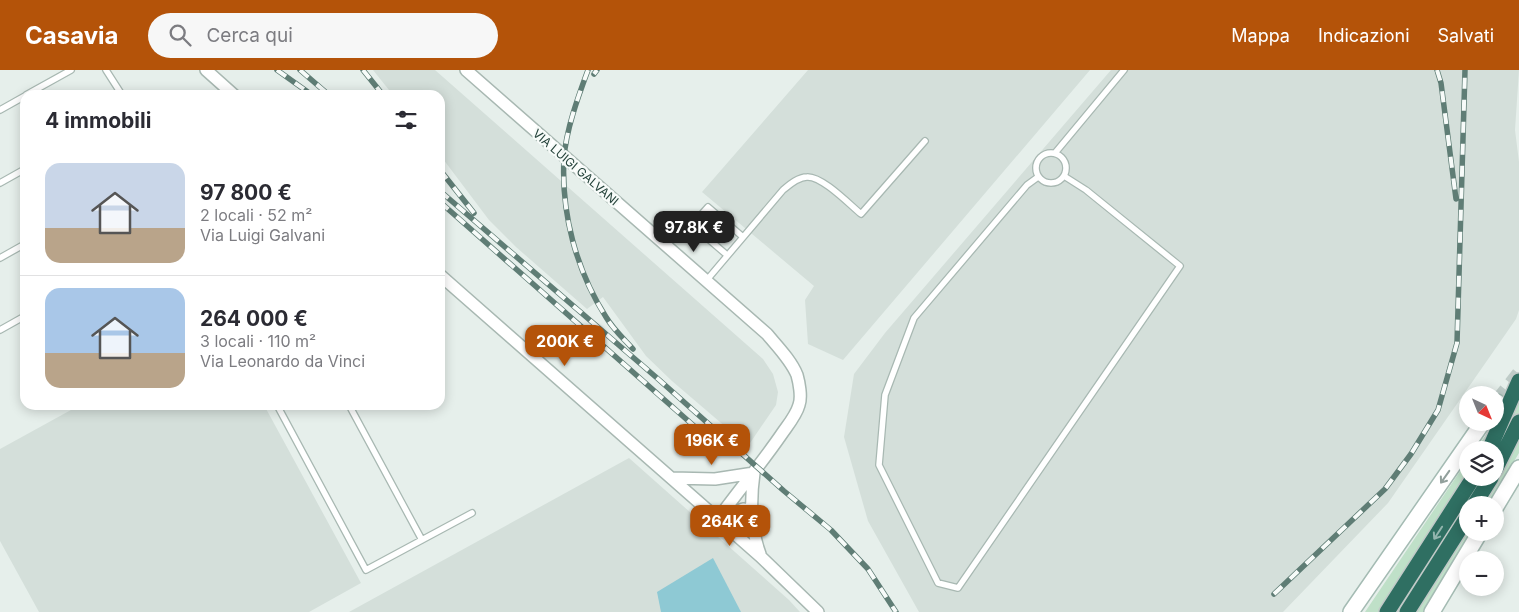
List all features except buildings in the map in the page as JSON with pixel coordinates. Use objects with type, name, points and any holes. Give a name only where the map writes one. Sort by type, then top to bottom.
[{"type":"highway","points":[[1493,441],[1519,381]]},
{"type":"highway","points":[[1504,452],[1519,422]]},
{"type":"highway","points":[[1387,612],[1468,486]]},
{"type":"highway","points":[[1407,612],[1459,530]]},
{"type":"main road","points":[[1351,612],[1477,431]]},
{"type":"main road","points":[[1502,496],[1519,468]]},
{"type":"main road","points":[[1432,612],[1475,541]]},
{"type":"street","points":[[206,70],[228,90]]},
{"type":"street","name":"VIA LUIGI GALVANI","points":[[466,70],[767,334],[785,356],[797,375],[800,405],[754,473],[718,519]]},
{"type":"street","points":[[445,279],[760,556],[818,612]]},
{"type":"street","points":[[672,478],[715,479],[754,473],[751,510],[754,536],[760,556]]},
{"type":"street","points":[[718,519],[744,509],[751,510]]},
{"type":"lane","points":[[35,90],[71,70]]},
{"type":"lane","points":[[106,70],[119,90]]},
{"type":"lane","points":[[1055,153],[1124,70]]},
{"type":"lane","points":[[0,110],[20,98]]},
{"type":"lane","points":[[706,281],[783,190],[793,182],[806,176],[819,179],[861,214],[925,141]]},
{"type":"lane","points":[[1047,153],[1055,153],[1063,159],[1066,172],[1064,176],[1060,180],[1051,183],[1038,177],[1035,169],[1040,157],[1047,153]]},
{"type":"lane","points":[[0,183],[20,172]]},
{"type":"lane","points":[[1038,177],[1027,185],[914,318],[885,395],[879,464],[938,583],[958,588],[1180,266],[1086,190],[1064,176]]},
{"type":"lane","points":[[728,255],[692,225],[708,207],[743,237]]},
{"type":"lane","points":[[0,258],[20,247]]},
{"type":"lane","points":[[0,330],[20,319]]},
{"type":"lane","points":[[280,410],[366,570],[472,513]]},
{"type":"lane","points":[[352,410],[422,540]]},
{"type":"shaded area","points":[[373,70],[435,70],[763,359],[773,374],[778,392],[776,405],[748,446],[672,381],[646,356],[603,297],[587,309],[516,247],[489,220],[445,162],[445,90],[389,90]]},
{"type":"shaded area","points":[[808,70],[1090,70],[843,360],[808,344],[805,300],[814,286],[702,192]]},
{"type":"shaded area","points":[[1111,70],[1519,70],[1515,130],[1519,162],[1519,310],[1516,319],[1469,386],[1459,386],[1459,401],[1388,503],[1283,612],[919,612],[868,521],[844,437],[854,374],[885,333]]},
{"type":"shaded area","points":[[71,410],[267,410],[361,583],[309,612],[39,612],[0,541],[0,449]]},
{"type":"shaded area","points":[[629,458],[789,600],[800,612],[349,612]]},
{"type":"green space","points":[[1519,389],[1519,453],[1504,478],[1504,441],[1481,441],[1489,431],[1504,431],[1504,410]]},
{"type":"green space","points":[[1459,473],[1459,486],[1499,486],[1493,496],[1459,496],[1459,541],[1467,541],[1459,551],[1459,554],[1423,612],[1365,612]]},
{"type":"water","points":[[713,558],[741,612],[661,612],[657,592]]},
{"type":"tunnel","points":[[1504,393],[1519,374]]},
{"type":"railway","points":[[277,70],[305,90]]},
{"type":"railway","points":[[300,70],[323,90]]},
{"type":"railway","points":[[363,70],[379,90]]},
{"type":"railway","points":[[588,70],[573,114],[565,147],[564,179],[568,220],[579,261],[595,299],[612,326],[633,349]]},
{"type":"railway","points":[[594,74],[597,70]]},
{"type":"railway","points":[[1437,70],[1441,83],[1456,199]]},
{"type":"railway","points":[[1274,594],[1385,489],[1411,454],[1438,410],[1457,343],[1465,70]]},
{"type":"railway","points":[[445,176],[474,213]]},
{"type":"railway","points":[[445,195],[831,530],[868,569],[896,612]]},
{"type":"railway","points":[[445,206],[702,433]]}]
